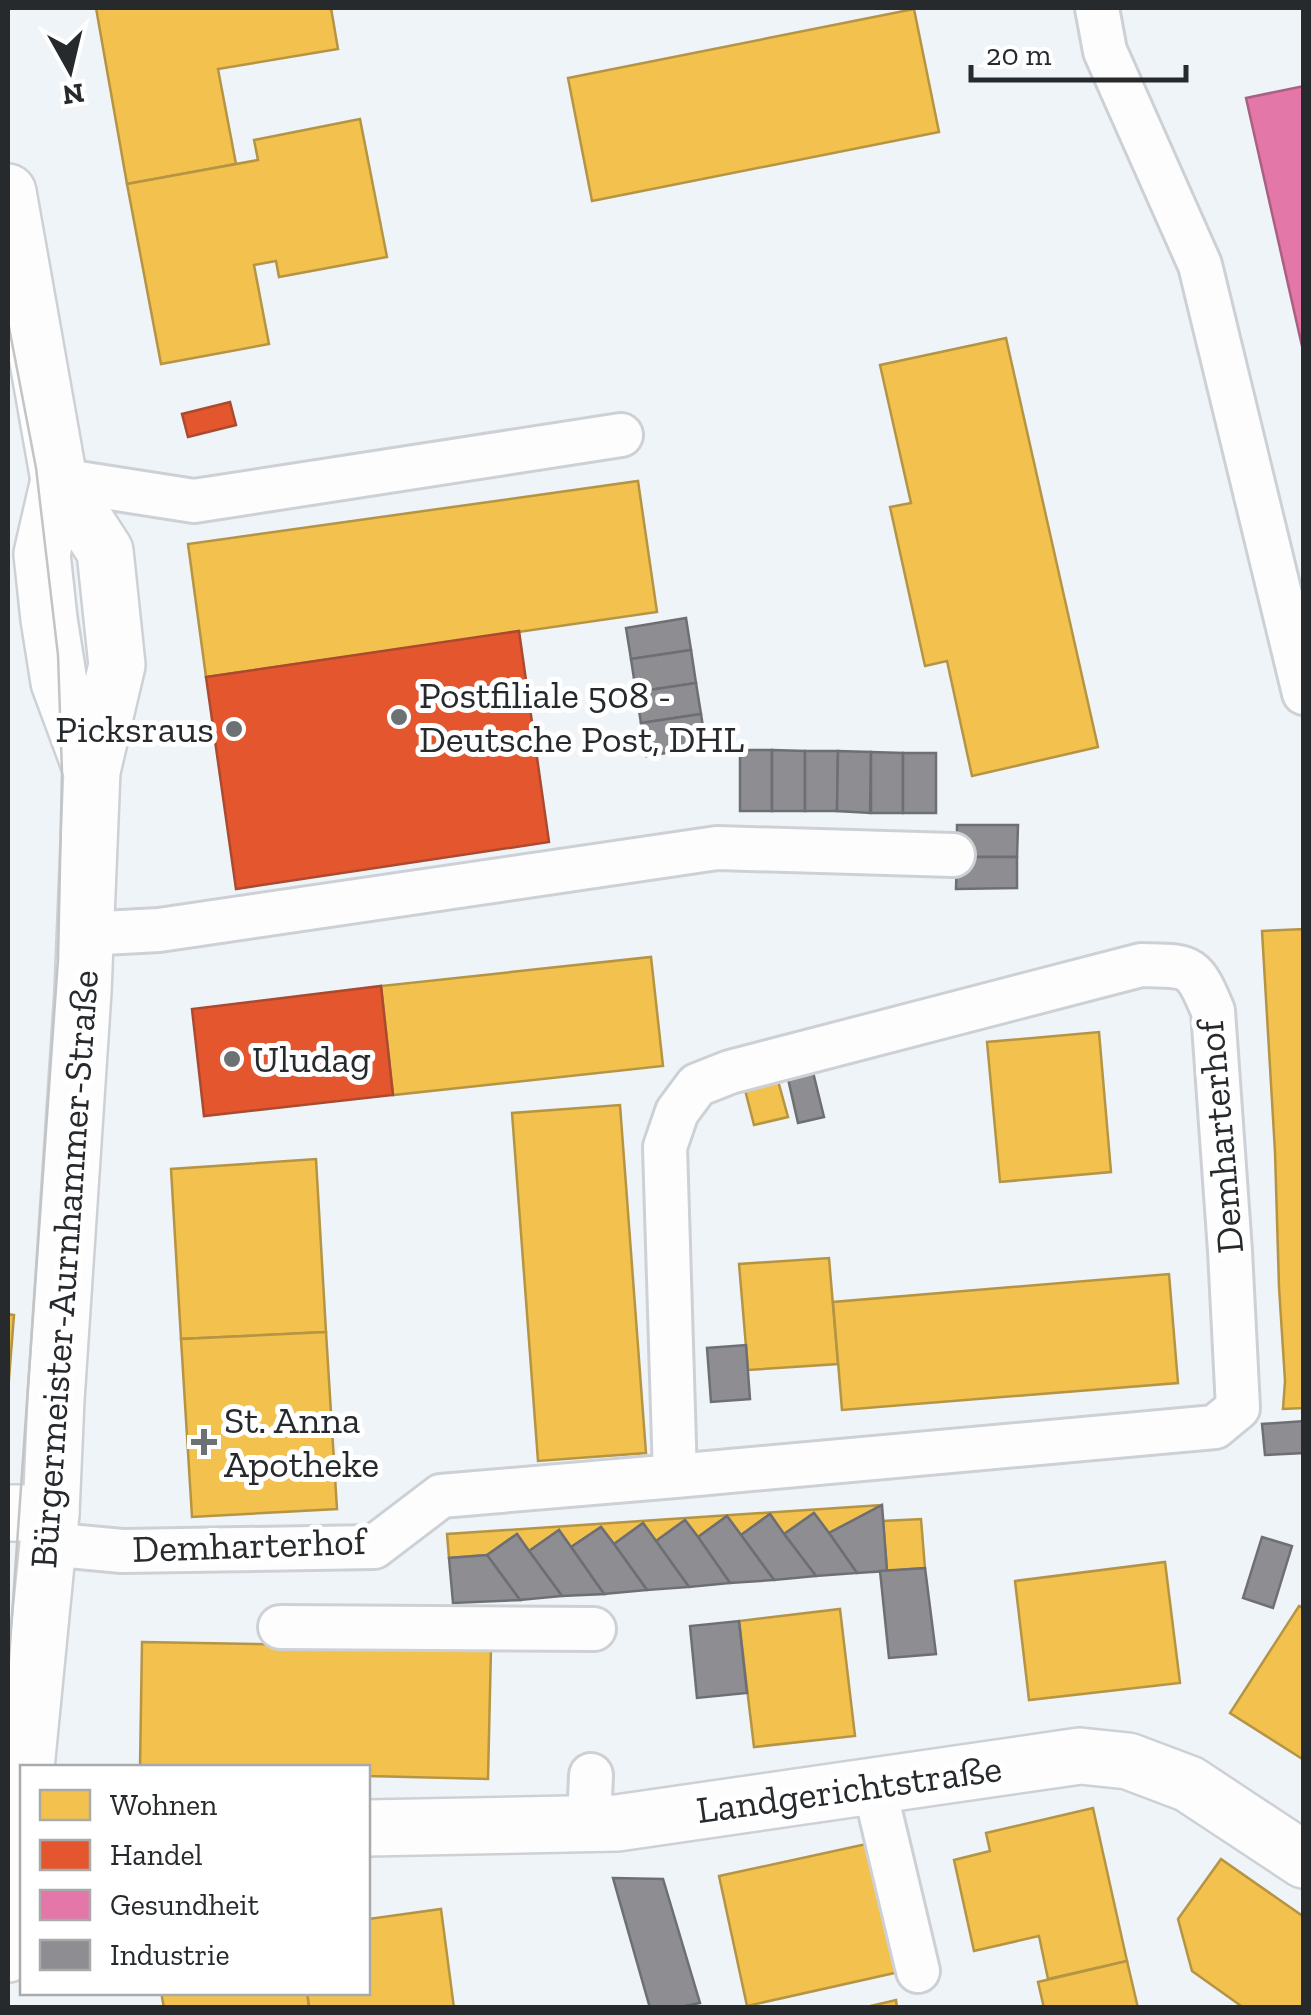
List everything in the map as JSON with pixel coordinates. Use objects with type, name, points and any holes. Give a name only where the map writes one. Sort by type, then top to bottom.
[{"type":"street","name":"Bürgermeister-Aurnhammer-Straße","points":[[8,192],[59,480],[105,551],[117,665],[92,770],[56,1400],[36,1523],[26,1765]]},
{"type":"street","name":"Landgerichtstraße","points":[[370,1828],[590,1799],[617,1823],[1080,1756],[1128,1761],[1190,1784],[1304,1860]]},
{"type":"street","points":[[8,1954],[20,1831]]},
{"type":"lane","points":[[1097,8],[1105,50],[1200,265],[1304,693]]},
{"type":"lane","points":[[59,480],[194,501],[621,435]]},
{"type":"lane","points":[[85,934],[159,930],[717,848],[953,855]]},
{"type":"lane","name":"Demharterhof","points":[[36,1523],[122,1551],[374,1547],[442,1496],[675,1476],[1215,1427],[1238,1408],[1213,1011],[1200,980],[1183,966],[1141,965],[730,1072],[696,1085],[677,1112],[665,1147],[675,1476]]},
{"type":"lane","points":[[280,1627],[594,1629]]},
{"type":"lane","points":[[874,1786],[918,1971]]},
{"type":"building: Wohnen","points":[[96,8],[331,8],[338,49],[218,69],[236,164],[127,184]]},
{"type":"building: Wohnen","points":[[914,9],[939,132],[592,201],[568,78]]},
{"type":"building: Wohnen","points":[[360,119],[387,257],[279,277],[276,261],[254,265],[269,344],[161,364],[127,184],[258,160],[254,140]]},
{"type":"building: Wohnen","points":[[1006,338],[1098,747],[972,776],[947,661],[925,666],[890,507],[911,503],[880,365]]},
{"type":"building: Wohnen","points":[[638,481],[657,612],[206,677],[188,544]]},
{"type":"building: Wohnen","points":[[1304,929],[1304,1408],[1283,1409],[1275,1152],[1262,931]]},
{"type":"building: Wohnen","points":[[651,957],[663,1066],[393,1095],[381,986]]},
{"type":"building: Wohnen","points":[[1099,1032],[1111,1172],[1000,1182],[987,1042]]},
{"type":"building: Wohnen","points":[[777,1077],[788,1117],[754,1125],[744,1086]]},
{"type":"building: Wohnen","points":[[620,1105],[646,1453],[538,1461],[512,1113]]},
{"type":"building: Wohnen","points":[[316,1159],[326,1332],[181,1339],[171,1169]]},
{"type":"building: Wohnen","points":[[829,1258],[838,1364],[748,1370],[739,1264]]},
{"type":"building: Wohnen","points":[[1169,1274],[1178,1383],[842,1410],[833,1302]]},
{"type":"building: Wohnen","points":[[8,1314],[14,1315],[8,1392]]},
{"type":"building: Wohnen","points":[[326,1332],[337,1509],[192,1517],[181,1339]]},
{"type":"building: Wohnen","points":[[882,1505],[829,1533],[814,1513],[784,1534],[770,1514],[741,1535],[727,1516],[698,1537],[685,1520],[656,1541],[643,1523],[614,1544],[601,1527],[571,1547],[559,1530],[529,1551],[517,1534],[487,1555],[449,1558],[447,1534]]},
{"type":"building: Wohnen","points":[[921,1519],[925,1568],[887,1571],[883,1521]]},
{"type":"building: Wohnen","points":[[1165,1562],[1180,1683],[1029,1700],[1015,1581]]},
{"type":"building: Wohnen","points":[[1299,1606],[1304,1608],[1304,1760],[1230,1713]]},
{"type":"building: Wohnen","points":[[840,1609],[855,1736],[754,1747],[739,1621]]},
{"type":"building: Wohnen","points":[[142,1642],[491,1648],[488,1779],[370,1776],[370,1765],[140,1765]]},
{"type":"building: Wohnen","points":[[1093,1808],[1127,1961],[1048,1979],[1039,1936],[974,1951],[954,1860],[990,1851],[986,1833]]},
{"type":"building: Wohnen","points":[[871,1843],[899,1972],[747,2006],[719,1876]]},
{"type":"building: Wohnen","points":[[1221,1859],[1304,1917],[1304,2008],[1244,2008],[1192,1971],[1178,1919]]},
{"type":"building: Wohnen","points":[[441,1909],[454,2008],[309,2008],[307,1995],[370,1995],[370,1919]]},
{"type":"building: Wohnen","points":[[1127,1961],[1138,2008],[1044,2008],[1038,1982]]},
{"type":"building: Wohnen","points":[[162,1995],[307,1995],[309,2008],[164,2008]]},
{"type":"building: Wohnen","points":[[896,2000],[897,2008],[862,2008]]},
{"type":"building: Handel","points":[[230,402],[236,425],[188,437],[182,414]]},
{"type":"building: Handel","points":[[519,631],[549,842],[236,889],[206,677]]},
{"type":"building: Handel","points":[[381,986],[393,1095],[204,1116],[192,1009]]},
{"type":"building: Gesundheit","points":[[1304,86],[1304,355],[1246,98]]},
{"type":"building: Industrie","points":[[686,618],[691,650],[631,659],[626,628]]},
{"type":"building: Industrie","points":[[691,650],[696,683],[636,692],[631,659]]},
{"type":"building: Industrie","points":[[696,683],[701,714],[641,723],[636,692]]},
{"type":"building: Industrie","points":[[701,714],[706,747],[646,756],[641,723]]},
{"type":"building: Industrie","points":[[740,750],[772,750],[772,811],[740,811]]},
{"type":"building: Industrie","points":[[772,750],[805,751],[805,811],[772,811]]},
{"type":"building: Industrie","points":[[805,751],[838,751],[837,811],[805,811]]},
{"type":"building: Industrie","points":[[838,751],[871,752],[870,813],[837,811]]},
{"type":"building: Industrie","points":[[871,752],[903,753],[903,813],[871,813]]},
{"type":"building: Industrie","points":[[903,753],[936,753],[936,813],[903,813]]},
{"type":"building: Industrie","points":[[957,825],[1018,825],[1017,857],[957,857]]},
{"type":"building: Industrie","points":[[957,857],[1017,857],[1017,888],[956,889]]},
{"type":"building: Industrie","points":[[811,1064],[824,1117],[798,1123],[786,1070]]},
{"type":"building: Industrie","points":[[746,1345],[750,1399],[711,1402],[707,1348]]},
{"type":"building: Industrie","points":[[1304,1421],[1304,1453],[1265,1455],[1262,1424]]},
{"type":"building: Industrie","points":[[882,1505],[887,1571],[857,1573],[829,1533]]},
{"type":"building: Industrie","points":[[814,1513],[857,1573],[816,1576],[784,1534]]},
{"type":"building: Industrie","points":[[770,1514],[816,1576],[774,1580],[741,1535]]},
{"type":"building: Industrie","points":[[727,1516],[774,1580],[730,1583],[698,1537]]},
{"type":"building: Industrie","points":[[685,1520],[730,1583],[689,1587],[656,1541]]},
{"type":"building: Industrie","points":[[643,1523],[689,1587],[647,1590],[614,1544]]},
{"type":"building: Industrie","points":[[601,1527],[647,1590],[604,1594],[571,1547]]},
{"type":"building: Industrie","points":[[559,1530],[604,1594],[562,1596],[529,1551]]},
{"type":"building: Industrie","points":[[517,1534],[562,1596],[520,1600],[487,1555]]},
{"type":"building: Industrie","points":[[1262,1537],[1292,1546],[1273,1608],[1243,1598]]},
{"type":"building: Industrie","points":[[487,1555],[520,1600],[453,1603],[449,1558]]},
{"type":"building: Industrie","points":[[925,1568],[936,1654],[889,1658],[880,1571]]},
{"type":"building: Industrie","points":[[739,1621],[747,1693],[697,1698],[690,1626]]},
{"type":"building: Industrie","points":[[613,1878],[663,1879],[700,2003],[650,2008]]},
{"type":"tram line","points":[[8,322],[36,468],[58,655],[62,772],[58,959],[8,1673]]},
{"type":"place","name":"Postfiliale 508 - Deutsche Post, DHL","points":[[399,717]]},
{"type":"place","name":"Picksraus","points":[[234,729]]},
{"type":"place","name":"Uludag","points":[[232,1059]]},
{"type":"place","name":"St. Anna Apotheke","points":[[204,1442]]}]
